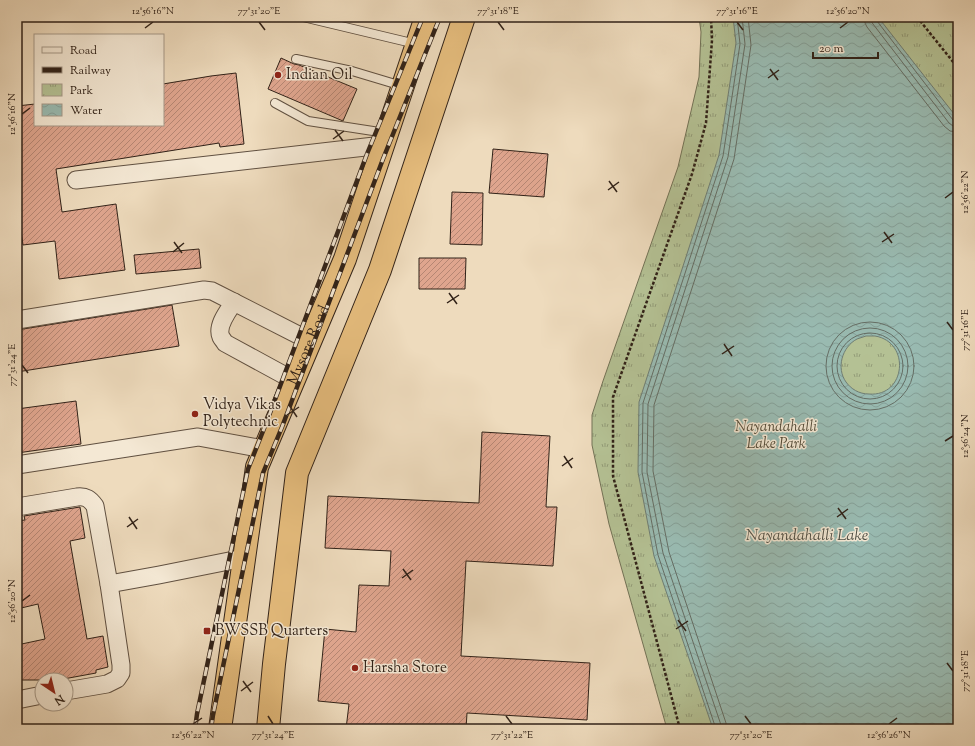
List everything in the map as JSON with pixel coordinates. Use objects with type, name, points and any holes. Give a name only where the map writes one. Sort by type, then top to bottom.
[{"type":"highway","name":"Mysore Road","points":[[220,729],[257,467],[345,258],[426,17]]},
{"type":"highway","points":[[268,729],[274,664],[298,474],[380,270],[464,17]]},
{"type":"street","points":[[76,180],[385,139]]},
{"type":"street","points":[[17,320],[204,290],[212,291],[310,341]]},
{"type":"street","points":[[234,302],[221,326],[221,338],[225,343],[293,380]]},
{"type":"street","points":[[17,465],[198,437],[264,449]]},
{"type":"street","points":[[17,507],[85,496],[92,501],[95,506],[109,584],[121,673],[117,679],[107,684],[74,690]]},
{"type":"street","points":[[109,584],[244,558]]},
{"type":"street","points":[[17,700],[34,697]]},
{"type":"lane","points":[[303,17],[417,44]]},
{"type":"lane","points":[[296,59],[352,71],[403,86]]},
{"type":"lane","points":[[275,103],[308,121],[385,139]]},
{"type":"path","points":[[680,729],[613,476],[614,397],[692,174],[706,123],[712,40],[711,17]]},
{"type":"path","points":[[917,17],[958,68]]},
{"type":"green space","name":"Nayandahalli Lake","points":[[699,17],[958,17],[958,729],[667,729],[609,524],[592,445],[592,415],[678,167],[699,77],[701,32]]},
{"type":"water","name":"Nayandahalli Lake","points":[[733,17],[878,17],[958,119],[958,729],[713,729],[654,556],[638,472],[639,402],[719,155],[736,43]],"holes":[[[866,336],[875,336],[887,340],[894,348],[899,358],[897,379],[891,387],[881,393],[865,394],[856,391],[846,382],[841,370],[844,352],[857,339]]]},
{"type":"building","points":[[281,58],[357,89],[343,121],[268,89]]},
{"type":"building","points":[[236,73],[244,144],[220,147],[219,143],[56,169],[62,212],[116,204],[125,270],[59,279],[55,241],[23,245],[17,203],[17,106],[34,104],[34,126],[164,126],[164,84]]},
{"type":"building","points":[[493,149],[548,154],[544,197],[489,193]]},
{"type":"building","points":[[452,192],[483,193],[482,245],[450,244]]},
{"type":"building","points":[[199,249],[201,268],[136,274],[134,255]]},
{"type":"building","points":[[419,258],[466,258],[465,289],[419,289]]},
{"type":"building","points":[[172,305],[179,346],[17,372],[17,330]]},
{"type":"building","points":[[76,401],[81,444],[17,453],[17,409]]},
{"type":"building","points":[[482,432],[550,436],[546,507],[557,507],[553,566],[466,561],[461,656],[590,663],[587,720],[467,713],[466,729],[346,729],[349,704],[318,701],[325,629],[356,632],[359,585],[389,586],[391,551],[325,548],[328,496],[479,503]]},
{"type":"building","points":[[80,507],[85,538],[70,541],[87,639],[103,636],[108,667],[96,670],[96,673],[74,677],[74,672],[34,672],[34,680],[17,680],[17,645],[45,639],[38,604],[17,609],[17,521],[25,520],[24,516]]},
{"type":"railway","points":[[195,729],[248,469],[367,154],[423,17]]},
{"type":"railway","points":[[211,729],[263,473],[282,427],[383,159],[440,17]]},
{"type":"place","name":"Indian Oil","points":[[278,75]]},
{"type":"place","name":"Vidya Vikas Polytechnic","points":[[195,414]]},
{"type":"place","name":"BWSSB Quarters","points":[[207,631]]},
{"type":"place","name":"Harsha Store","points":[[355,668]]},
{"type":"park label","name":"Nayandahalli Lake Park","points":[[776,436]]}]
